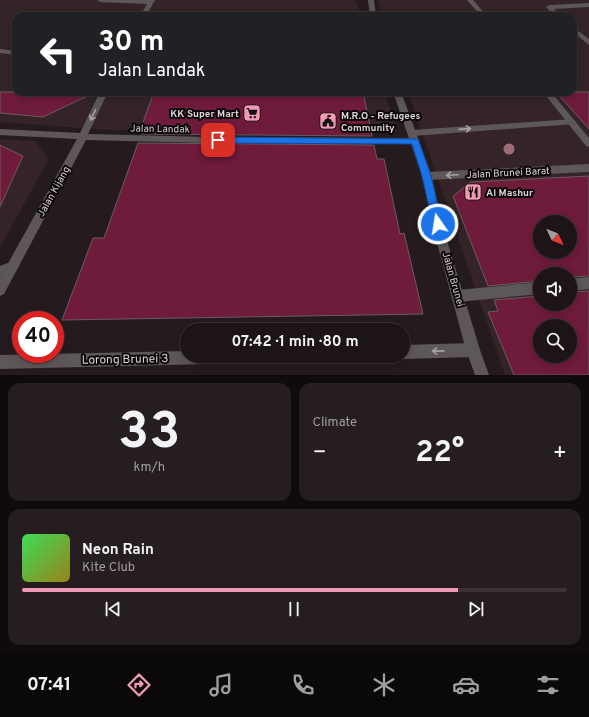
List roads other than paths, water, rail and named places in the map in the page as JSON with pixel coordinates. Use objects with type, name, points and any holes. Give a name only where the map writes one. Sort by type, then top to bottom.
[{"type":"street","points":[[100,0],[151,1],[145,12]]},
{"type":"street","points":[[371,0],[372,12]]},
{"type":"street","points":[[470,0],[480,12]]},
{"type":"street","points":[[555,12],[549,7],[589,5]]},
{"type":"street","points":[[577,32],[589,43]]},
{"type":"street","points":[[0,51],[12,52]]},
{"type":"street","name":"Jalan Kijang","points":[[0,290],[82,138],[102,96]]},
{"type":"street","name":"Jalan Brunei","points":[[398,96],[426,176],[473,350],[482,375]]},
{"type":"street","points":[[550,96],[589,144]]},
{"type":"street","name":"Jalan Landak","points":[[0,132],[82,138],[249,141],[413,137],[572,122]]},
{"type":"street","name":"Jalan Brunei Barat","points":[[426,176],[589,168]]},
{"type":"street","points":[[0,272],[12,266]]},
{"type":"street","points":[[577,285],[589,284]]},
{"type":"street","points":[[458,296],[533,289]]},
{"type":"street","points":[[410,352],[473,350]]},
{"type":"street","name":"Lorong Brunei 3","points":[[0,362],[180,358]]},
{"type":"place","name":"KK Super Mart","points":[[252,113]]},
{"type":"place","name":"M.R.O - Refugees Community","points":[[328,121]]},
{"type":"place","name":"Al Mashur","points":[[473,192]]}]
